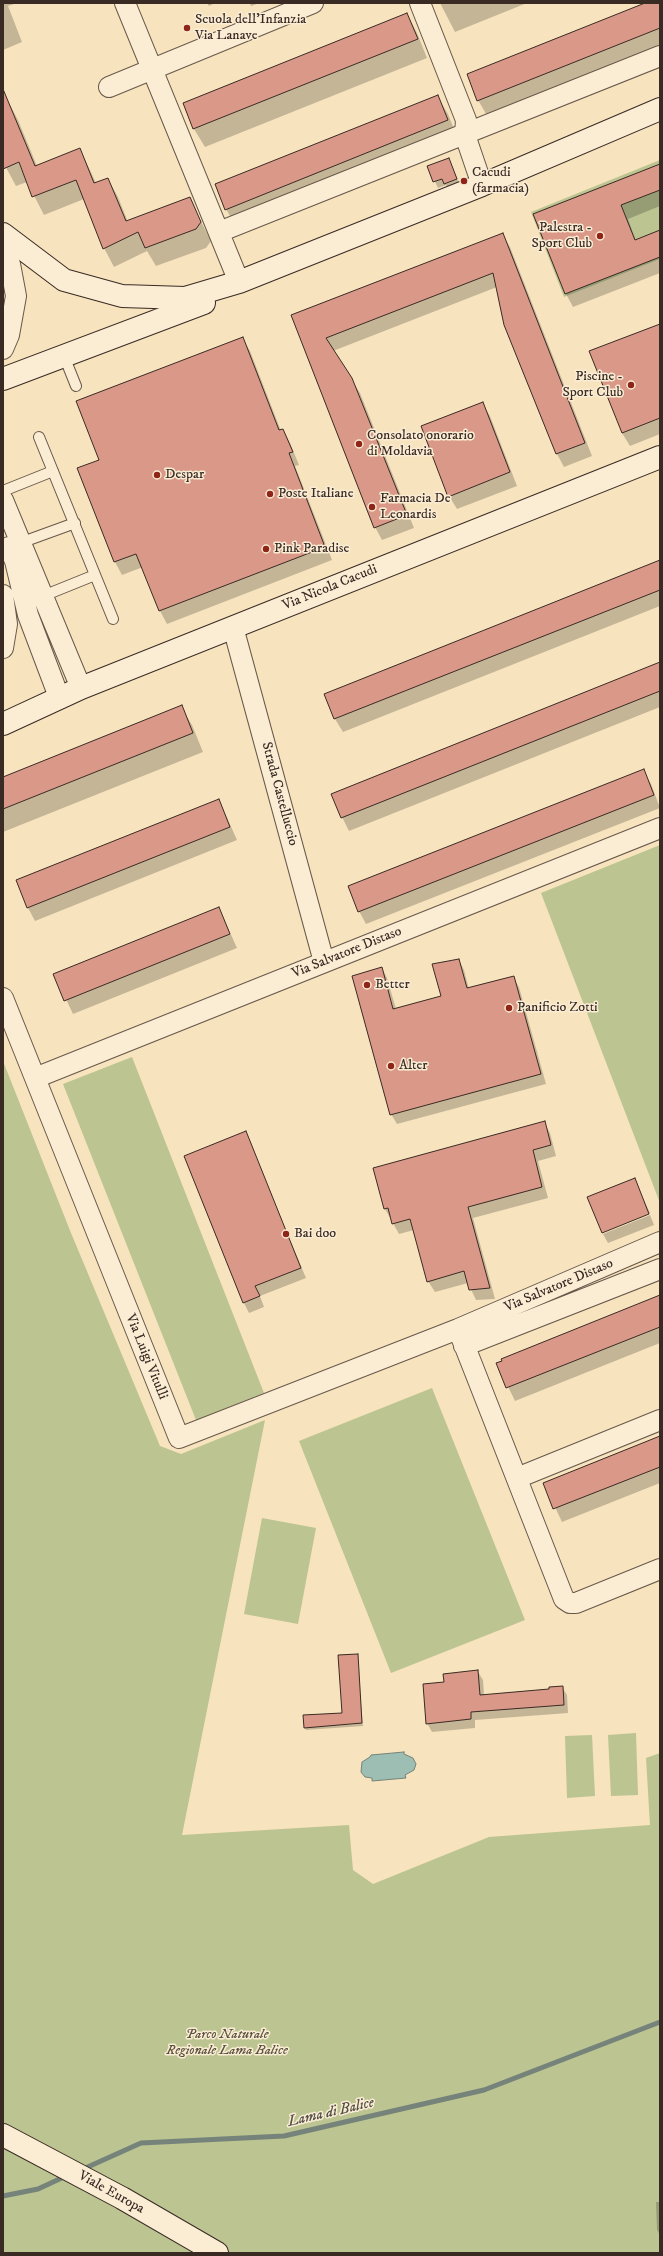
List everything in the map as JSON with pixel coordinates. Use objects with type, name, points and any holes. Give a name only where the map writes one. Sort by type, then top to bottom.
[{"type":"street","points":[[126,3],[239,282]]},
{"type":"street","points":[[109,87],[314,3]]},
{"type":"street","points":[[420,3],[466,120],[466,135],[482,185]]},
{"type":"street","points":[[219,232],[466,135],[660,56]]},
{"type":"street","points":[[3,234],[64,280],[122,296],[185,298],[239,282],[482,185],[660,109]]},
{"type":"street","points":[[3,249],[10,264],[16,296],[9,335],[3,349]]},
{"type":"street","points":[[3,379],[212,300],[239,282]]},
{"type":"street","name":"Via Nicola Cacudi","points":[[3,724],[81,688],[660,457]]},
{"type":"street","points":[[3,500],[12,539],[15,561],[28,615],[59,697]]},
{"type":"street","points":[[12,539],[43,596],[81,688]]},
{"type":"street","points":[[3,595],[7,624],[3,648]]},
{"type":"street","name":"Strada Castelluccio","points":[[233,627],[324,962]]},
{"type":"street","name":"Via Salvatore Distaso","points":[[35,1078],[660,828]]},
{"type":"street","name":"Via Luigi Vitulli","points":[[3,998],[178,1438],[461,1337]]},
{"type":"street","name":"Via Salvatore Distaso","points":[[461,1337],[660,1242]]},
{"type":"street","points":[[660,1269],[461,1337],[564,1599],[570,1603],[576,1603],[660,1569]]},
{"type":"street","points":[[516,1478],[660,1420]]},
{"type":"street","name":"Viale Europa","points":[[3,2135],[122,2198],[218,2253]]},
{"type":"lane","points":[[64,356],[76,386]]},
{"type":"lane","points":[[40,437],[113,619]]},
{"type":"lane","points":[[3,491],[53,471]]},
{"type":"lane","points":[[12,539],[75,523]]},
{"type":"lane","points":[[43,596],[96,575]]},
{"type":"green space","name":"Palestra - Sport Club","points":[[660,160],[660,259],[564,297],[531,212]]},
{"type":"green space","points":[[660,845],[660,1203],[541,893]]},
{"type":"green space","points":[[132,1057],[264,1393],[196,1420],[63,1084]]},
{"type":"green space","name":"Parco Naturale Regionale Lama Balice","points":[[3,1061],[71,1233],[160,1446],[181,1454],[265,1420],[182,1835],[349,1825],[353,1870],[373,1884],[489,1837],[650,1825],[646,1758],[660,1753],[660,2253],[3,2253]]},
{"type":"green space","points":[[432,1388],[525,1620],[391,1673],[299,1441]]},
{"type":"green space","points":[[262,1518],[316,1528],[298,1624],[244,1614]]},
{"type":"green space","points":[[636,1733],[638,1795],[611,1796],[608,1735]]},
{"type":"green space","points":[[592,1735],[595,1796],[567,1798],[565,1736]]},
{"type":"water","points":[[404,1752],[404,1754],[413,1758],[416,1764],[414,1770],[405,1775],[406,1778],[372,1781],[372,1778],[365,1777],[361,1772],[362,1762],[371,1755]]},
{"type":"building","points":[[645,3],[660,3],[660,28],[477,101],[467,74]]},
{"type":"building","points":[[407,13],[418,39],[193,129],[183,103]]},
{"type":"building","points":[[3,89],[35,166],[80,148],[94,183],[108,178],[126,221],[190,197],[201,222],[196,229],[145,248],[138,232],[103,249],[76,180],[32,197],[19,162],[3,169]]},
{"type":"building","points":[[438,95],[448,120],[225,210],[215,184]]},
{"type":"building","points":[[449,158],[457,179],[444,184],[442,179],[433,182],[427,166]]},
{"type":"building","name":"Palestra - Sport Club","points":[[660,164],[660,190],[621,205],[635,240],[660,230],[660,257],[565,294],[533,214]]},
{"type":"building","points":[[503,233],[585,443],[556,454],[504,325],[493,273],[326,338],[352,378],[407,515],[374,528],[291,315]]},
{"type":"building","name":"Piscine - Sport Club","points":[[660,324],[660,418],[622,433],[589,351]]},
{"type":"building","points":[[243,337],[279,430],[283,429],[293,452],[289,453],[325,547],[159,611],[136,554],[114,562],[77,468],[99,460],[76,401]]},
{"type":"building","points":[[483,402],[510,472],[448,497],[421,426]]},
{"type":"building","points":[[660,560],[660,590],[334,719],[324,694]]},
{"type":"building","points":[[660,662],[660,691],[341,818],[331,794]]},
{"type":"building","points":[[182,705],[193,733],[3,809],[3,777]]},
{"type":"building","points":[[644,769],[654,795],[358,912],[348,886]]},
{"type":"building","points":[[219,799],[230,827],[27,908],[16,880]]},
{"type":"building","points":[[219,907],[230,934],[64,1001],[53,974]]},
{"type":"building","points":[[459,959],[467,988],[514,976],[541,1074],[390,1115],[352,976],[382,967],[393,1009],[441,996],[432,964]]},
{"type":"building","points":[[545,1121],[551,1145],[533,1150],[542,1187],[468,1207],[490,1288],[469,1290],[464,1271],[427,1282],[410,1219],[392,1224],[388,1208],[384,1209],[373,1168]]},
{"type":"building","points":[[246,1131],[301,1268],[255,1286],[260,1296],[243,1303],[184,1156]]},
{"type":"building","points":[[635,1178],[649,1214],[602,1233],[587,1197]]},
{"type":"building","points":[[660,1295],[660,1327],[506,1388],[496,1363],[502,1361],[501,1359]]},
{"type":"building","points":[[660,1436],[660,1467],[553,1509],[543,1483]]},
{"type":"building","points":[[358,1654],[362,1723],[304,1728],[303,1715],[342,1713],[338,1655]]},
{"type":"building","points":[[478,1670],[480,1695],[549,1689],[549,1687],[563,1686],[564,1705],[471,1712],[471,1719],[426,1724],[423,1684],[444,1682],[443,1674]]},
{"type":"waterway","name":"Lama di Balice","points":[[81,2170],[141,2143],[284,2136],[484,2090],[660,2022]]},
{"type":"waterway","name":"Lama di Balice","points":[[3,2196],[38,2189],[66,2176]]},
{"type":"place","name":"Scuola dell'Infanzia Via Lanave","points":[[187,28]]},
{"type":"place","name":"Cacudi (farmacia)","points":[[464,181]]},
{"type":"place","name":"Palestra - Sport Club","points":[[600,236]]},
{"type":"place","name":"Piscine - Sport Club","points":[[631,385]]},
{"type":"place","name":"Consolato onorario di Moldavia","points":[[359,444]]},
{"type":"place","name":"Despar","points":[[157,475]]},
{"type":"place","name":"Poste Italiane","points":[[270,494]]},
{"type":"place","name":"Farmacia De Leonardis","points":[[372,507]]},
{"type":"place","name":"Pink Paradise","points":[[266,549]]},
{"type":"place","name":"Better","points":[[367,985]]},
{"type":"place","name":"Panificio Zotti","points":[[509,1008]]},
{"type":"place","name":"Alter","points":[[391,1066]]},
{"type":"place","name":"Bai doo","points":[[286,1234]]}]
